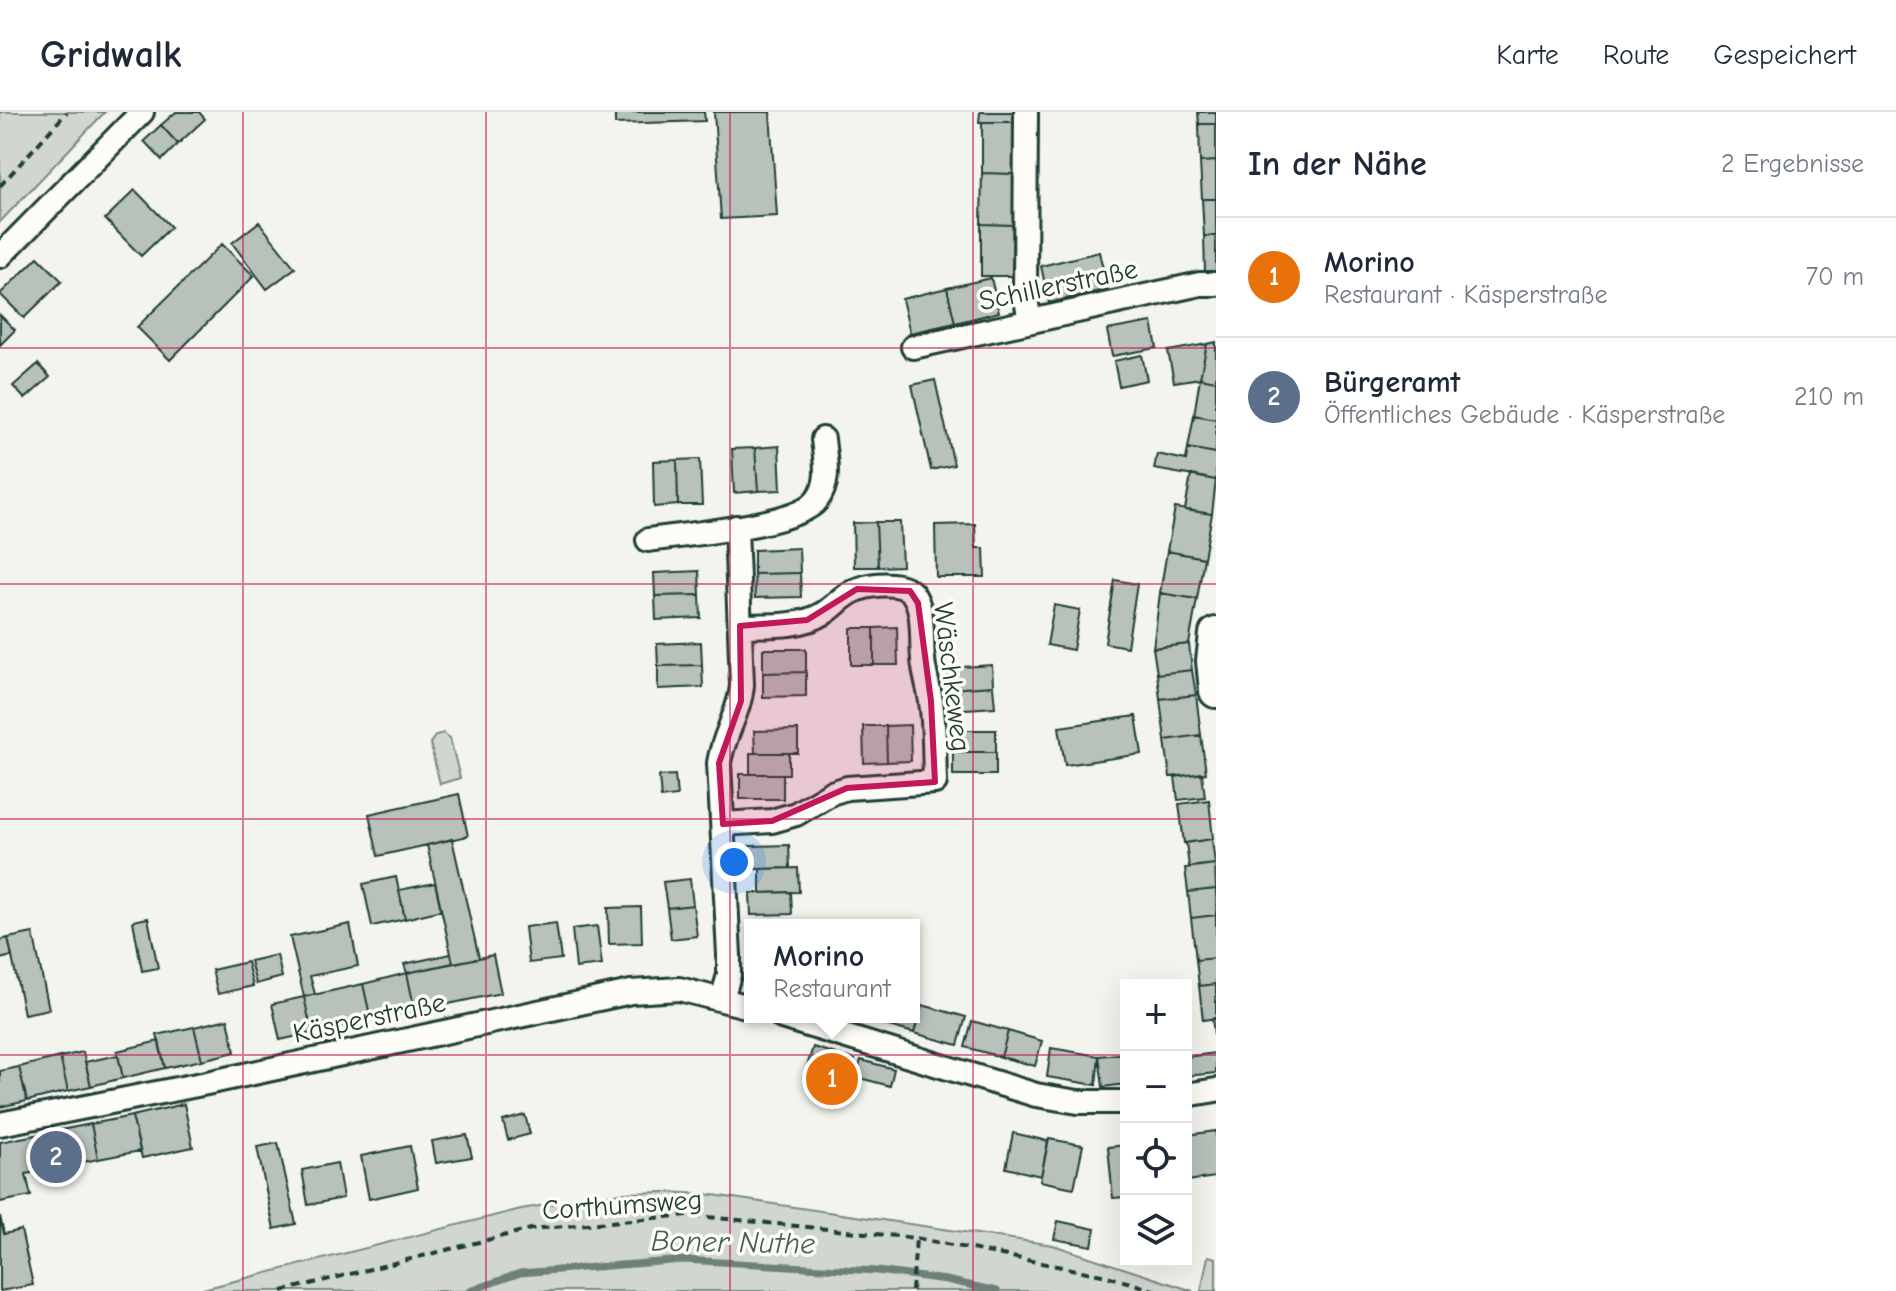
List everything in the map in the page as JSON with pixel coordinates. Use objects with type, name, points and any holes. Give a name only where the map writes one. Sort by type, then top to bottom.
[{"type":"street","points":[[0,256],[142,112]]},
{"type":"street","points":[[1026,112],[1025,294],[1030,321]]},
{"type":"street","name":"Schillerstraße","points":[[913,347],[1200,284],[1216,284]]},
{"type":"street","points":[[648,540],[795,515],[816,502],[827,481],[823,439]]},
{"type":"street","points":[[722,999],[730,965],[719,763],[726,732],[741,701],[736,527]]},
{"type":"street","name":"Wäschkeweg","points":[[723,824],[772,821],[796,814],[831,793],[847,788],[935,782],[931,701],[923,663],[918,603],[910,591],[897,586],[876,585],[857,589],[824,613],[807,620],[740,626]]},
{"type":"street","points":[[1216,634],[1213,661],[1216,691]]},
{"type":"street","name":"Käsperstraße","points":[[0,1124],[223,1080],[631,992],[679,989],[744,1005]]},
{"type":"street","points":[[802,1023],[1036,1095],[1078,1102],[1120,1102]]},
{"type":"street","points":[[1192,1094],[1216,1090]]},
{"type":"path","points":[[0,186],[67,112]]},
{"type":"path","name":"Corthumsweg","points":[[282,1291],[531,1229],[688,1215],[916,1238],[1107,1276],[1157,1291]]},
{"type":"path","points":[[912,1291],[916,1238]]},
{"type":"highlighted area","points":[[857,589],[910,591],[918,603],[931,701],[935,782],[847,788],[772,821],[723,824],[719,763],[741,701],[740,626],[807,620]]},
{"type":"shaded area","points":[[0,112],[105,112],[0,222]]},
{"type":"shaded area","points":[[443,733],[450,738],[460,778],[440,784],[430,743],[436,735]]},
{"type":"shaded area","points":[[621,1193],[706,1194],[1053,1245],[1193,1291],[195,1291],[521,1209]]},
{"type":"shaded area","points":[[1208,1256],[1216,1258],[1216,1291],[1201,1291]]},
{"type":"building","points":[[176,112],[199,112],[205,119],[178,144],[161,125]]},
{"type":"building","points":[[615,112],[704,112],[705,121],[615,124]]},
{"type":"building","points":[[714,112],[770,112],[777,216],[721,219]]},
{"type":"building","points":[[980,112],[1014,112],[1014,122],[979,122]]},
{"type":"building","points":[[1198,112],[1216,112],[1216,124],[1199,124]]},
{"type":"building","points":[[982,122],[1014,122],[1013,174],[982,173]]},
{"type":"building","points":[[1199,124],[1216,124],[1216,161],[1200,162]]},
{"type":"building","points":[[161,125],[178,144],[162,160],[144,141]]},
{"type":"building","points":[[1216,161],[1216,199],[1202,199],[1200,162]]},
{"type":"building","points":[[982,173],[1013,174],[1013,225],[981,224]]},
{"type":"building","points":[[135,190],[171,227],[141,256],[105,219]]},
{"type":"building","points":[[1202,199],[1216,199],[1216,236],[1204,236]]},
{"type":"building","points":[[259,222],[295,268],[267,289],[232,243]]},
{"type":"building","points":[[981,224],[1013,225],[1012,276],[981,276]]},
{"type":"building","points":[[1204,236],[1216,236],[1216,271],[1205,271]]},
{"type":"building","points":[[222,244],[254,276],[170,360],[137,327]]},
{"type":"building","points":[[1099,252],[1108,289],[1049,303],[1041,266]]},
{"type":"building","points":[[38,257],[62,281],[24,318],[0,294]]},
{"type":"building","points":[[991,278],[999,312],[955,323],[947,288]]},
{"type":"building","points":[[947,288],[955,323],[910,333],[902,299]]},
{"type":"building","points":[[0,315],[15,330],[0,345]]},
{"type":"building","points":[[1152,322],[1157,348],[1112,356],[1107,330]]},
{"type":"building","points":[[1216,342],[1216,381],[1200,378],[1207,344]]},
{"type":"building","points":[[1207,344],[1200,378],[1174,382],[1168,351]]},
{"type":"building","points":[[1142,355],[1147,380],[1119,386],[1114,361]]},
{"type":"building","points":[[38,364],[50,377],[25,399],[13,386]]},
{"type":"building","points":[[1200,378],[1216,381],[1216,419],[1194,415]]},
{"type":"building","points":[[935,380],[954,465],[931,470],[912,385]]},
{"type":"building","points":[[1194,415],[1216,419],[1216,453],[1188,448]]},
{"type":"building","points":[[779,446],[781,490],[758,491],[755,448]]},
{"type":"building","points":[[755,448],[758,491],[734,493],[732,449]]},
{"type":"building","points":[[1188,448],[1216,453],[1216,480],[1154,469],[1157,454],[1186,460]]},
{"type":"building","points":[[700,459],[702,505],[678,505],[677,460]]},
{"type":"building","points":[[677,460],[678,505],[654,507],[653,461]]},
{"type":"building","points":[[1191,475],[1216,480],[1212,514],[1185,510]]},
{"type":"building","points":[[1175,508],[1212,514],[1204,558],[1167,551]]},
{"type":"building","points":[[876,522],[900,522],[902,566],[878,567]]},
{"type":"building","points":[[876,522],[878,567],[854,567],[853,523]]},
{"type":"building","points":[[975,524],[976,548],[984,548],[985,577],[936,577],[935,525]]},
{"type":"building","points":[[799,548],[800,573],[754,574],[754,550]]},
{"type":"building","points":[[1167,551],[1204,558],[1197,599],[1160,593]]},
{"type":"building","points":[[699,571],[700,595],[655,596],[654,573]]},
{"type":"building","points":[[800,573],[801,597],[755,598],[754,574]]},
{"type":"building","points":[[1115,580],[1137,584],[1127,647],[1105,643]]},
{"type":"building","points":[[1160,593],[1197,599],[1189,644],[1153,648]]},
{"type":"building","points":[[700,595],[701,618],[656,620],[655,596]]},
{"type":"building","points":[[1054,605],[1080,610],[1073,650],[1047,645]]},
{"type":"building","points":[[897,627],[898,665],[874,665],[874,628]]},
{"type":"building","points":[[851,628],[874,628],[874,665],[851,665]]},
{"type":"building","points":[[701,642],[702,665],[658,666],[657,644]]},
{"type":"building","points":[[1189,644],[1192,670],[1157,674],[1153,648]]},
{"type":"building","points":[[763,649],[806,649],[806,672],[763,673]]},
{"type":"building","points":[[702,665],[703,687],[658,689],[658,666]]},
{"type":"building","points":[[992,665],[993,686],[949,689],[948,668]]},
{"type":"building","points":[[1192,670],[1196,695],[1160,699],[1157,674]]},
{"type":"building","points":[[806,672],[806,696],[763,697],[763,673]]},
{"type":"building","points":[[993,686],[995,707],[951,710],[949,689]]},
{"type":"building","points":[[1196,695],[1201,735],[1165,740],[1160,699]]},
{"type":"building","points":[[1136,716],[1142,754],[1065,765],[1059,727]]},
{"type":"building","points":[[910,725],[911,761],[887,762],[886,726]]},
{"type":"building","points":[[863,726],[886,726],[887,762],[864,763]]},
{"type":"building","points":[[798,730],[798,753],[755,753],[754,731]]},
{"type":"building","points":[[952,730],[996,730],[996,752],[953,752]]},
{"type":"building","points":[[1201,735],[1206,773],[1170,777],[1165,740]]},
{"type":"building","points":[[953,752],[996,752],[996,775],[953,775]]},
{"type":"building","points":[[750,753],[789,753],[789,774],[750,774]]},
{"type":"building","points":[[1202,773],[1205,797],[1178,800],[1175,777]]},
{"type":"building","points":[[740,774],[783,774],[783,799],[740,799]]},
{"type":"building","points":[[675,775],[677,796],[661,798],[659,776]]},
{"type":"building","points":[[459,794],[468,836],[378,856],[369,814]]},
{"type":"building","points":[[1209,800],[1213,839],[1184,843],[1179,804]]},
{"type":"building","points":[[452,839],[479,958],[453,963],[427,845]]},
{"type":"building","points":[[1212,839],[1215,864],[1189,867],[1186,843]]},
{"type":"building","points":[[789,845],[790,868],[750,869],[749,846]]},
{"type":"building","points":[[1215,864],[1216,889],[1188,892],[1185,868]]},
{"type":"building","points":[[798,868],[799,892],[760,893],[760,869]]},
{"type":"building","points":[[396,877],[405,919],[372,926],[363,884]]},
{"type":"building","points":[[690,879],[693,905],[667,908],[663,882]]},
{"type":"building","points":[[435,883],[441,910],[405,919],[399,890]]},
{"type":"building","points":[[1216,889],[1216,915],[1191,918],[1188,892]]},
{"type":"building","points":[[791,892],[792,914],[751,915],[750,893]]},
{"type":"building","points":[[693,905],[697,936],[671,939],[667,908]]},
{"type":"building","points":[[641,907],[642,943],[609,944],[608,908]]},
{"type":"building","points":[[1216,915],[1216,958],[1196,960],[1191,918]]},
{"type":"building","points":[[148,918],[158,968],[142,971],[133,921]]},
{"type":"building","points":[[556,923],[561,959],[529,963],[525,927]]},
{"type":"building","points":[[350,924],[358,966],[310,976],[315,994],[304,997],[290,937]]},
{"type":"building","points":[[597,926],[602,965],[576,968],[572,929]]},
{"type":"building","points":[[33,933],[49,1009],[24,1014],[8,938]]},
{"type":"building","points":[[8,938],[12,956],[0,959],[0,940]]},
{"type":"building","points":[[451,954],[453,963],[407,973],[404,964]]},
{"type":"building","points":[[277,955],[282,977],[256,984],[250,961]]},
{"type":"building","points":[[493,955],[501,993],[415,1011],[407,973]]},
{"type":"building","points":[[1216,958],[1216,984],[1199,986],[1196,960]]},
{"type":"building","points":[[247,962],[253,986],[218,994],[212,970]]},
{"type":"building","points":[[407,973],[415,1011],[371,1020],[363,984]]},
{"type":"building","points":[[363,984],[371,1020],[312,1033],[304,997]]},
{"type":"building","points":[[1216,984],[1216,1018],[1203,1020],[1199,986]]},
{"type":"building","points":[[304,997],[312,1033],[280,1040],[272,1004]]},
{"type":"building","points":[[922,1005],[966,1017],[958,1045],[914,1033],[917,1023],[920,1023]]},
{"type":"building","points":[[1212,1018],[1216,1018],[1216,1050]]},
{"type":"building","points":[[228,1019],[235,1052],[202,1060],[194,1027]]},
{"type":"building","points":[[972,1021],[1008,1031],[1001,1057],[965,1047]]},
{"type":"building","points":[[886,1023],[917,1023],[914,1033]]},
{"type":"building","points":[[194,1027],[202,1060],[165,1068],[157,1035]]},
{"type":"building","points":[[1008,1031],[1042,1041],[1035,1066],[1001,1057]]},
{"type":"building","points":[[159,1041],[165,1068],[123,1078],[117,1051]]},
{"type":"building","points":[[813,1047],[855,1060],[841,1107],[821,1100],[826,1082],[804,1076]]},
{"type":"building","points":[[1051,1048],[1099,1056],[1096,1085],[1047,1077]]},
{"type":"building","points":[[83,1052],[91,1086],[68,1091],[60,1057]]},
{"type":"building","points":[[1216,1053],[1216,1073],[1192,1075],[1192,1056]]},
{"type":"building","points":[[1120,1054],[1120,1085],[1103,1087],[1099,1056]]},
{"type":"building","points":[[118,1055],[123,1078],[91,1086],[85,1062]]},
{"type":"building","points":[[60,1057],[68,1091],[27,1101],[19,1067]]},
{"type":"building","points":[[861,1060],[894,1069],[890,1086],[856,1077]]},
{"type":"building","points":[[19,1067],[27,1101],[0,1107],[0,1071]]},
{"type":"building","points":[[184,1104],[193,1147],[142,1158],[132,1116]]},
{"type":"building","points":[[525,1115],[530,1134],[508,1140],[503,1121]]},
{"type":"building","points":[[132,1116],[140,1151],[98,1159],[91,1124]]},
{"type":"building","points":[[91,1124],[98,1159],[26,1174],[31,1196],[0,1202],[0,1142]]},
{"type":"building","points":[[1216,1131],[1216,1177],[1192,1180],[1192,1134]]},
{"type":"building","points":[[1013,1133],[1048,1141],[1041,1176],[1006,1168]]},
{"type":"building","points":[[467,1135],[472,1157],[436,1163],[432,1141]]},
{"type":"building","points":[[1049,1139],[1083,1145],[1074,1188],[1040,1181]]},
{"type":"building","points":[[278,1143],[296,1224],[274,1229],[257,1147]]},
{"type":"building","points":[[410,1146],[418,1188],[369,1199],[361,1156]]},
{"type":"building","points":[[1120,1146],[1120,1197],[1113,1198],[1108,1147]]},
{"type":"building","points":[[337,1163],[343,1198],[308,1205],[302,1170]]},
{"type":"building","points":[[0,1216],[4,1234],[21,1230],[33,1285],[0,1291]]},
{"type":"building","points":[[1058,1221],[1095,1229],[1092,1246],[1054,1239]]},
{"type":"waterway","name":"Boner Nuthe","points":[[470,1291],[520,1273],[684,1260],[877,1271],[946,1280],[997,1291]]},
{"type":"place","name":"Morino","points":[[832,1079]]},
{"type":"place","name":"Bürgeramt","points":[[56,1157]]}]
